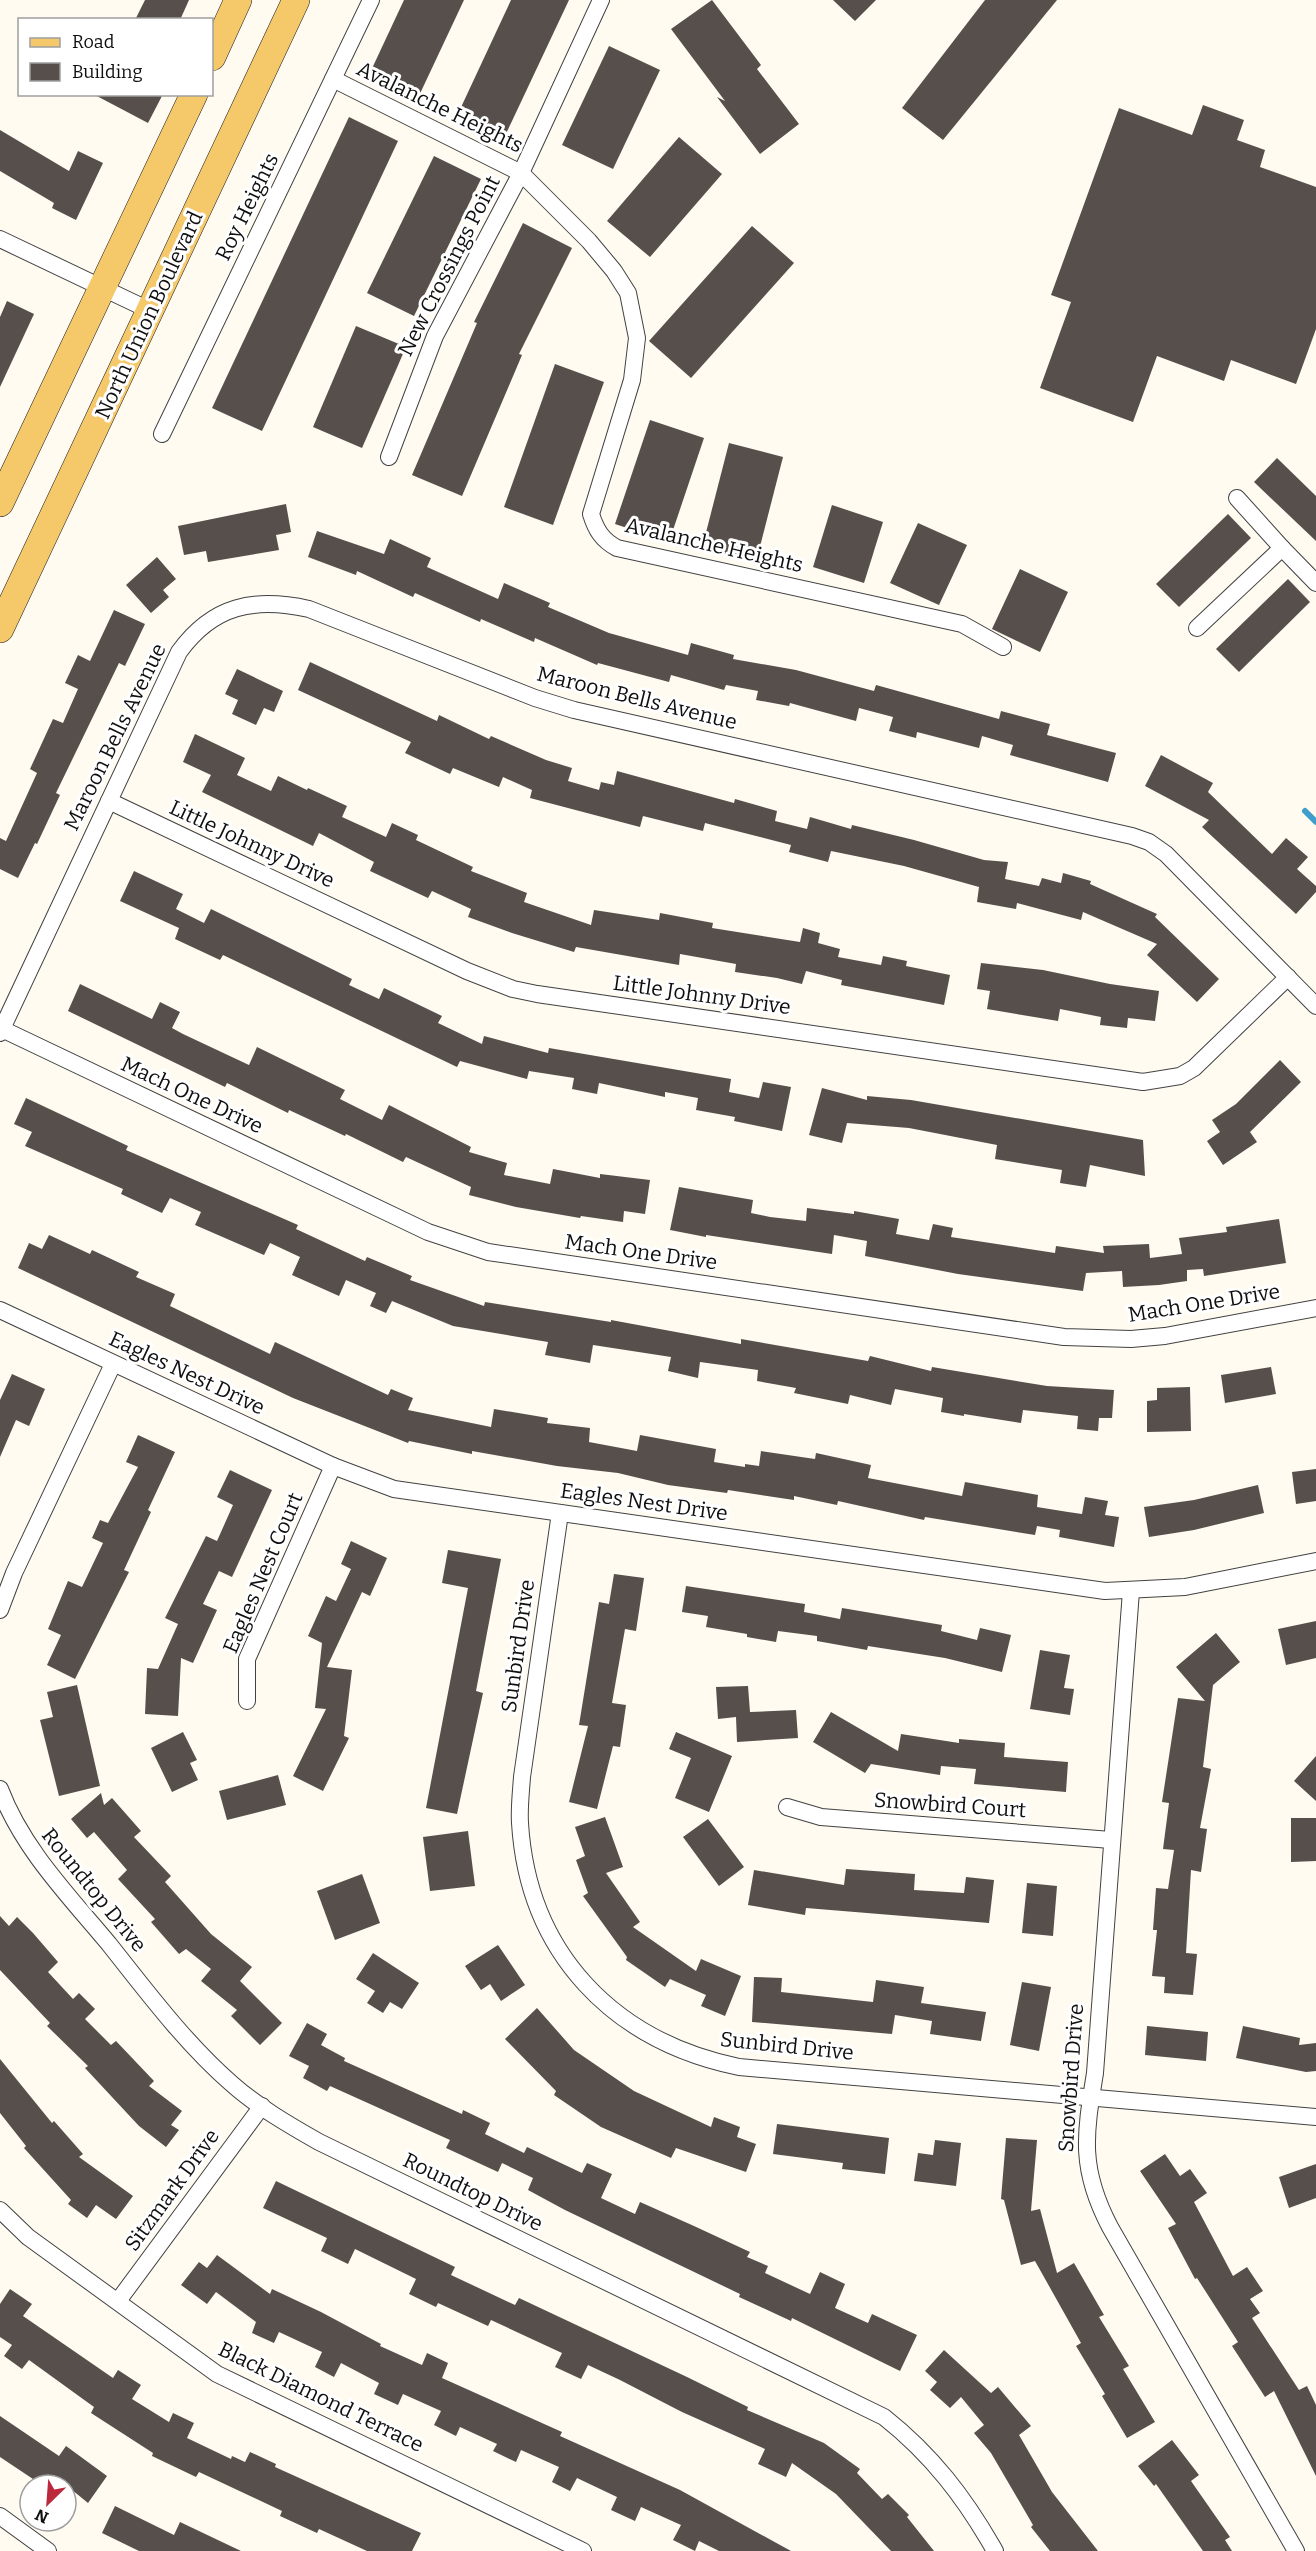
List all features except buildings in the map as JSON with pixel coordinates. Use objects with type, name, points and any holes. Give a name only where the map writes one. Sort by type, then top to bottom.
[{"type":"main road","points":[[213,55],[238,0]]},
{"type":"main road","name":"North Union Boulevard","points":[[0,629],[296,0]]},
{"type":"main road","points":[[0,503],[193,96]]},
{"type":"street","name":"Roy Heights","points":[[162,434],[371,0]]},
{"type":"street","name":"New Crossings Point","points":[[389,457],[435,336],[521,173],[601,0]]},
{"type":"street","name":"Avalanche Heights","points":[[333,79],[521,173],[589,241],[614,271],[628,293],[637,338],[632,380],[591,514],[596,530],[606,542],[617,548],[962,624],[1003,647]]},
{"type":"street","points":[[0,239],[151,311]]},
{"type":"street","points":[[1237,498],[1316,583]]},
{"type":"street","points":[[1197,628],[1282,548]]},
{"type":"street","name":"Maroon Bells Avenue","points":[[1,1031],[179,652],[192,634],[233,608],[258,603],[286,604],[309,609],[565,708],[1132,836],[1166,854],[1316,1006]]},
{"type":"street","name":"Little Johnny Drive","points":[[109,801],[488,981],[548,996],[1143,1082],[1180,1076],[1194,1068],[1288,977]]},
{"type":"street","name":"Mach One Drive","points":[[1,1031],[428,1232],[488,1252],[1053,1335],[1100,1339],[1165,1336],[1316,1308]]},
{"type":"street","name":"Eagles Nest Drive","points":[[0,1310],[333,1466],[394,1490],[1078,1588],[1131,1592],[1185,1587],[1316,1561]]},
{"type":"street","points":[[0,1610],[14,1573],[113,1364]]},
{"type":"street","name":"Eagles Nest Court","points":[[247,1701],[247,1659],[333,1466]]},
{"type":"street","name":"Sunbird Drive","points":[[560,1513],[522,1777],[519,1821],[532,1893],[549,1932],[569,1965],[592,1993],[620,2017],[682,2052],[721,2063],[1316,2117]]},
{"type":"street","name":"Snowbird Drive","points":[[1131,1592],[1085,2150],[1096,2200],[1296,2551]]},
{"type":"street","name":"Roundtop Drive","points":[[0,1788],[24,1838],[132,1973],[212,2066],[262,2106],[294,2128],[336,2150],[884,2417],[913,2440],[938,2465],[962,2495],[995,2551]]},
{"type":"street","name":"Snowbird Court","points":[[787,1808],[821,1818],[1111,1840]]},
{"type":"street","name":"Sitzmark Drive","points":[[118,2301],[262,2106]]},
{"type":"street","name":"Black Diamond Terrace","points":[[0,2210],[28,2237],[231,2382],[583,2551]]},
{"type":"street","points":[[0,2516],[48,2551]]},
{"type":"waterway","points":[[1305,811],[1316,822]]}]
